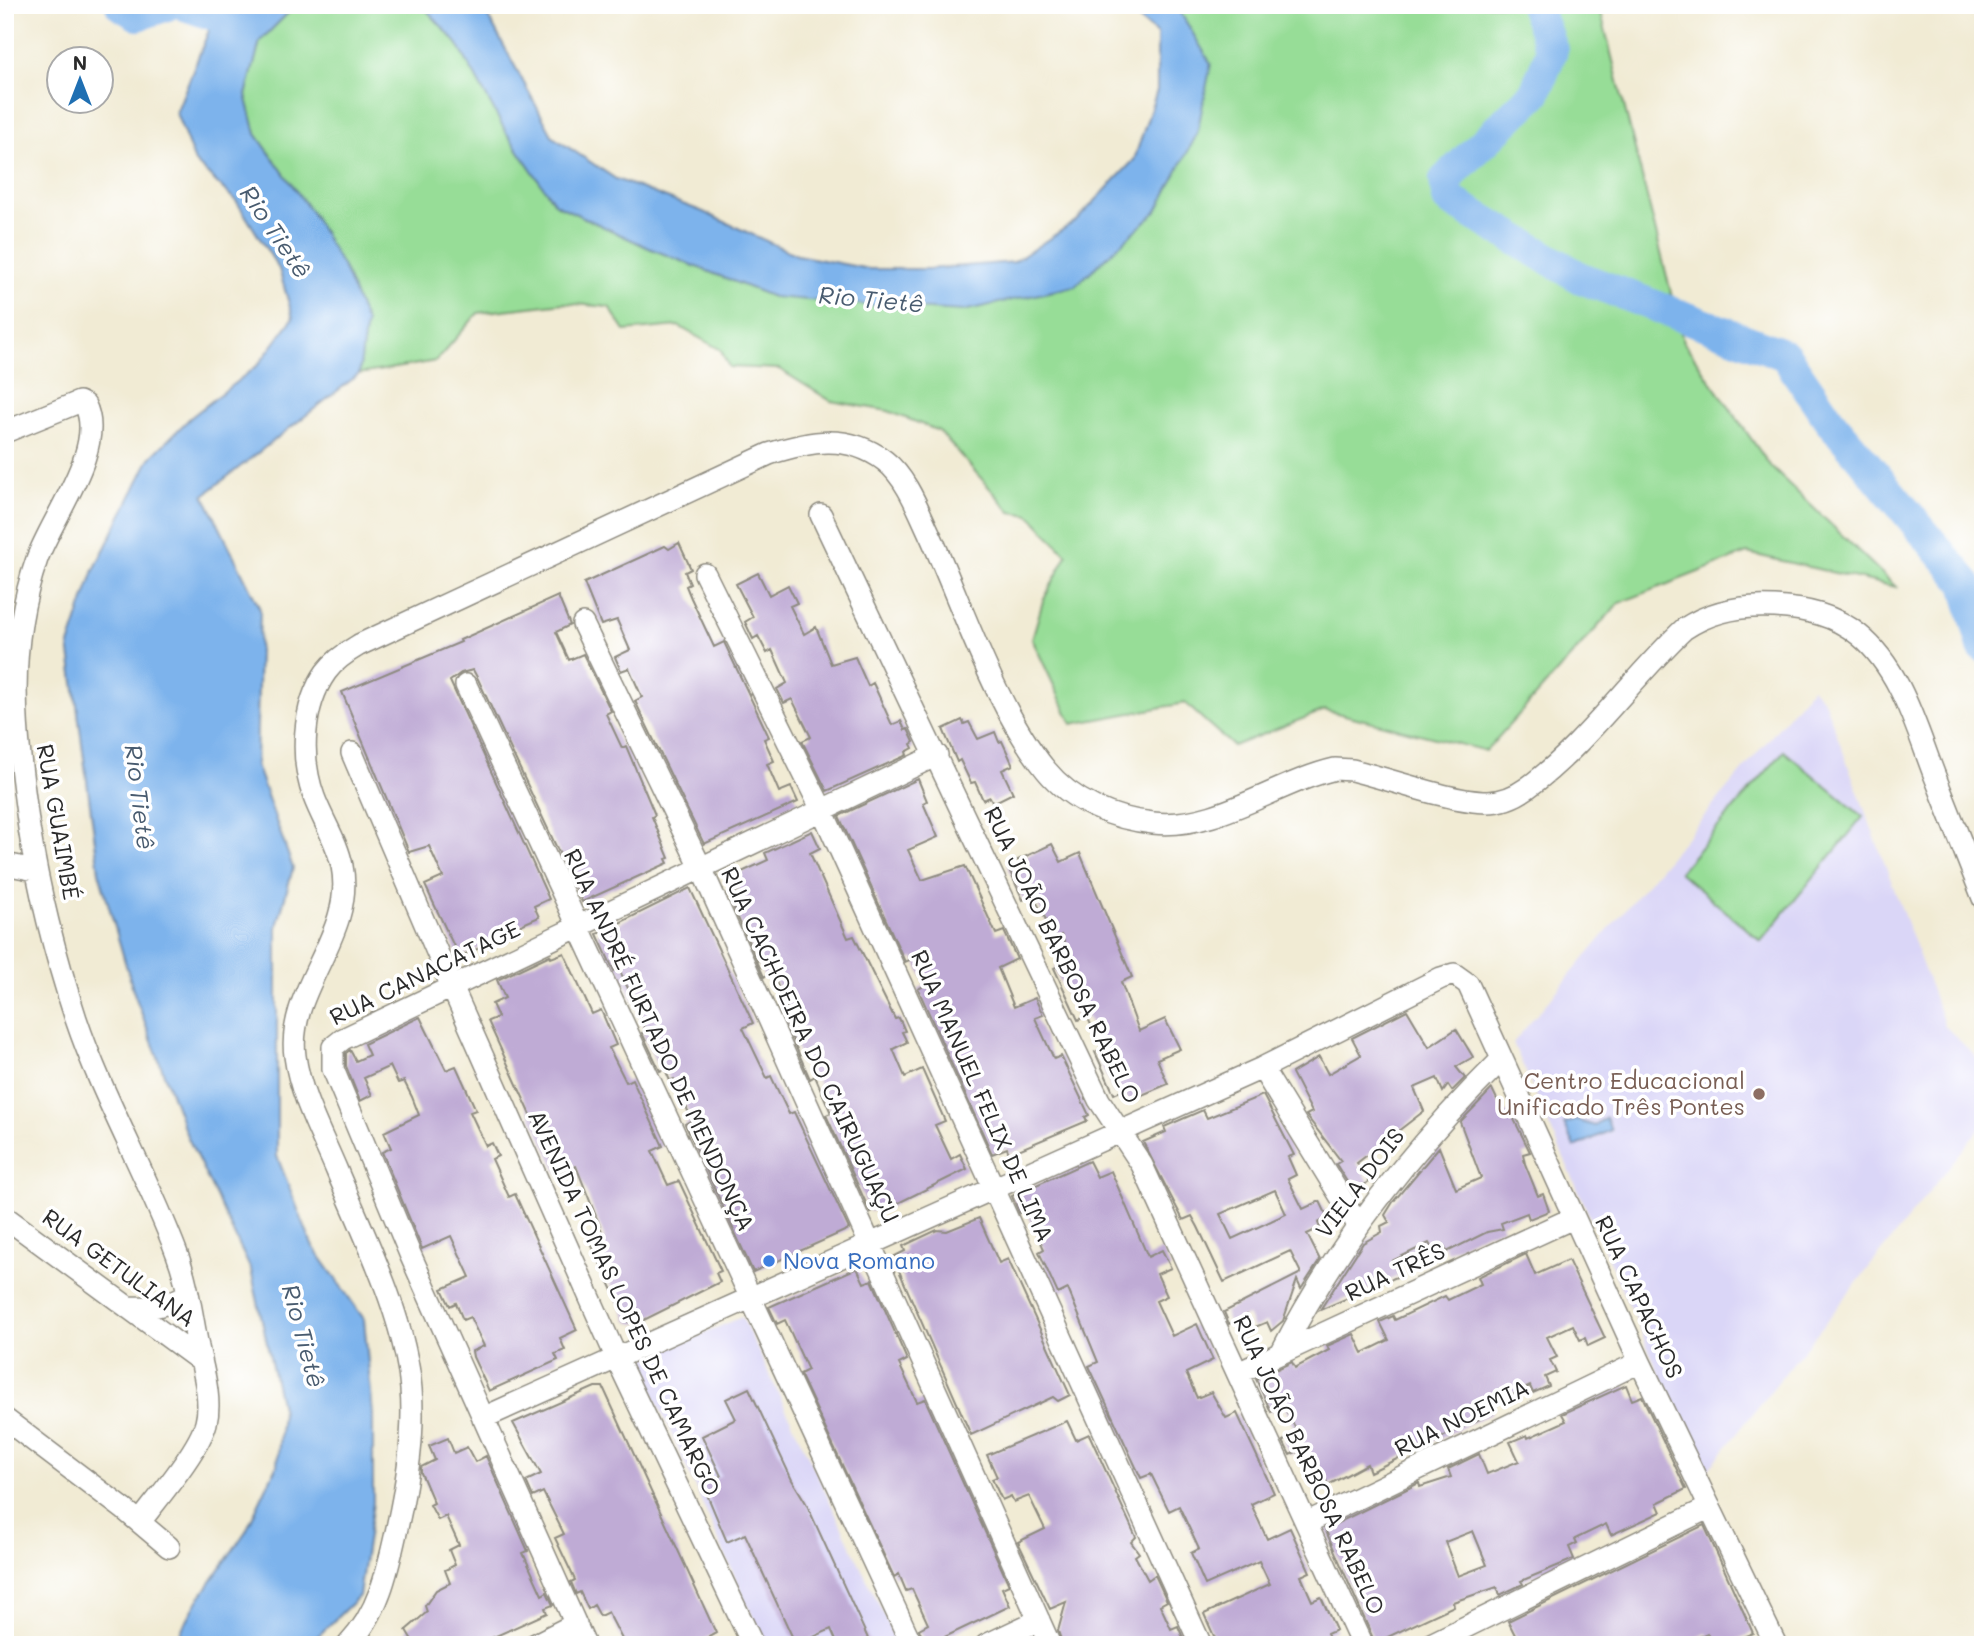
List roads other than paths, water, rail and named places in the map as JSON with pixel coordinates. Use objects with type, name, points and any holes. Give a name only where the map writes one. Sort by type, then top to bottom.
[{"type":"street","name":"RUA GUAIMBÉ","points":[[5,432],[79,402],[85,404],[90,421],[85,457],[38,556],[27,590],[15,653],[15,730],[35,870],[77,1020],[178,1257],[208,1406],[202,1433],[133,1516]]},
{"type":"street","points":[[348,1645],[375,1606],[389,1568],[407,1474],[411,1390],[407,1360],[392,1311],[318,1126],[295,1054],[297,1023],[328,952],[340,914],[343,890],[342,865],[313,794],[306,767],[306,735],[313,699],[326,673],[359,645],[769,454],[806,442],[828,440],[867,450],[898,474],[918,509],[1005,705],[1046,771],[1080,799],[1108,814],[1153,823],[1182,823],[1335,769],[1352,770],[1469,800],[1489,802],[1507,799],[1527,788],[1553,764],[1684,629],[1703,616],[1743,607],[1798,608],[1821,614],[1845,625],[1879,655],[1904,698],[1983,898]]},
{"type":"street","name":"RUA JOÃO BARBOSA RABELO","points":[[821,515],[1099,1100],[1142,1165],[1362,1645]]},
{"type":"street","name":"RUA MANUEL FELIX DE LIMA","points":[[705,574],[822,810],[1201,1645]]},
{"type":"street","name":"RUA CACHOEIRA DO CAIRUGUAÇU","points":[[583,624],[702,870],[872,1243],[1050,1645]]},
{"type":"street","name":"RUA ANDRÉ FURTADO DE MENDONÇA","points":[[466,685],[580,926],[748,1299],[912,1645]]},
{"type":"street","name":"AVENIDA TOMAS LOPES DE CAMARGO","points":[[352,754],[617,1359],[755,1643]]},
{"type":"street","name":"RUA CANACATAGE","points":[[585,1645],[410,1254],[333,1069],[333,1047],[343,1039],[702,870],[937,755]]},
{"type":"street","points":[[5,864],[35,870]]},
{"type":"street","name":"RUA CAPACHOS","points":[[1262,1068],[1441,978],[1454,974],[1468,984],[1573,1218],[1710,1507],[1771,1643]]},
{"type":"street","name":"VIELA DOIS","points":[[1281,1353],[1312,1292],[1358,1225],[1455,1105],[1501,1060]]},
{"type":"street","points":[[482,1418],[1262,1068],[1358,1225]]},
{"type":"street","name":"RUA GETULIANA","points":[[5,1217],[201,1361]]},
{"type":"street","name":"RUA TRÊS","points":[[1238,1373],[1573,1218]]},
{"type":"street","points":[[128,1307],[152,1308],[172,1304],[187,1294]]},
{"type":"street","name":"RUA NOEMIA","points":[[1306,1523],[1640,1362]]},
{"type":"street","points":[[5,1419],[133,1516],[169,1547]]},
{"type":"street","points":[[1429,1645],[1710,1507]]},
{"type":"street","points":[[986,1645],[1039,1620]]},
{"type":"street","points":[[534,1645],[575,1624]]},
{"type":"water","name":"Rio Tietê","points":[[219,5],[296,5],[260,41],[246,95],[256,134],[312,213],[345,271],[366,323],[359,374],[204,495],[260,609],[256,765],[293,868],[277,927],[277,1156],[312,1245],[364,1319],[373,1415],[373,1503],[359,1596],[309,1645],[173,1645],[197,1602],[246,1531],[277,1465],[282,1412],[251,1270],[187,1136],[134,993],[99,872],[69,645],[94,570],[150,458],[190,418],[258,365],[293,318],[279,269],[237,202],[195,162],[176,113]]},
{"type":"water","name":"Rio Tietê","points":[[422,5],[482,5],[553,137],[616,179],[701,211],[797,255],[869,269],[928,269],[1014,262],[1077,220],[1134,160],[1157,90],[1157,34],[1131,13],[1082,5],[1176,5],[1211,64],[1197,134],[1157,211],[1075,286],[963,311],[879,306],[773,297],[649,248],[555,204],[506,132],[457,43]]},
{"type":"water","points":[[1606,1118],[1611,1130],[1575,1147],[1564,1124],[1576,1120],[1595,1126]]},
{"type":"waterway","points":[[121,5],[138,15],[167,5]]},
{"type":"waterway","points":[[185,5],[232,21]]},
{"type":"waterway","points":[[1535,5],[1552,50],[1535,93],[1445,180],[1448,199],[1581,278],[1785,355],[1830,421],[1966,583],[1983,647]]},
{"type":"place","name":"Centro Educacional Unificado Três Pontes","points":[[1759,1094]]},
{"type":"place","name":"Nova Romano","points":[[769,1261]]}]
